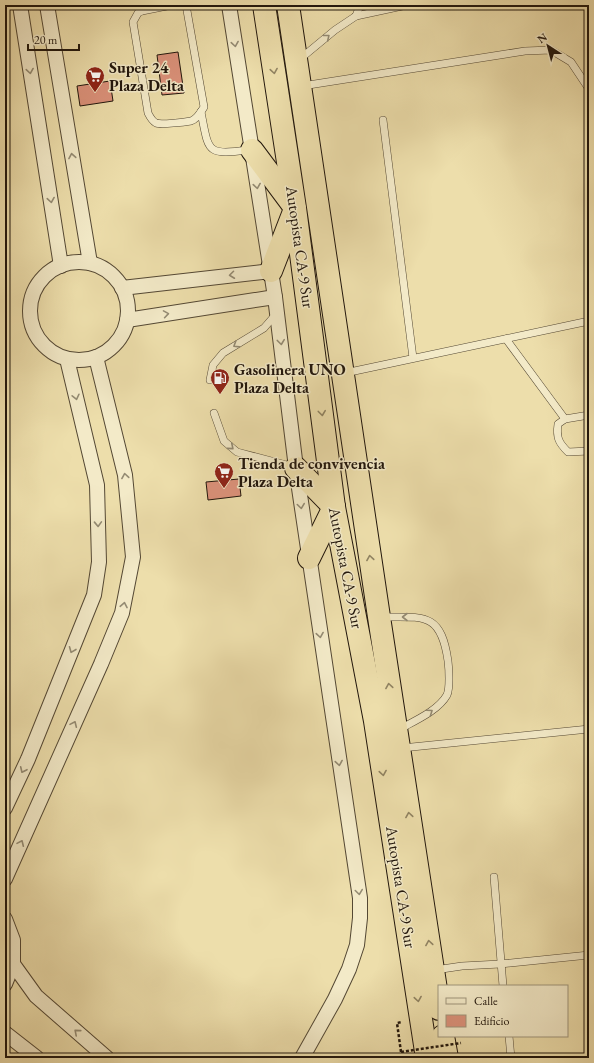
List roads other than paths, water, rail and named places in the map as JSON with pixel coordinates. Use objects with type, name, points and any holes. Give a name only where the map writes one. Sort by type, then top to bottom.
[{"type":"highway","name":"Autopista CA-9 Sur","points":[[264,5],[295,208],[334,507],[375,721],[427,1058]]},
{"type":"highway","name":"Autopista CA-9 Sur","points":[[288,5],[438,1002]]},
{"type":"highway","points":[[252,150],[295,208],[271,271]]},
{"type":"highway","points":[[296,468],[334,507],[309,558]]},
{"type":"highway","points":[[447,1058],[452,1039]]},
{"type":"street","points":[[20,5],[61,266]]},
{"type":"street","points":[[47,5],[90,263]]},
{"type":"street","points":[[229,5],[278,313],[296,468],[360,898],[357,946],[349,969],[335,999],[302,1058]]},
{"type":"street","points":[[81,262],[90,263],[104,268],[114,277],[122,288],[128,304],[127,320],[123,332],[116,343],[107,352],[96,357],[82,360],[67,359],[53,353],[41,343],[33,330],[30,315],[31,299],[38,285],[48,273],[61,266],[81,262]]},
{"type":"street","points":[[122,288],[271,271]]},
{"type":"street","points":[[127,320],[275,297]]},
{"type":"street","points":[[5,879],[101,664],[122,613],[133,557],[125,475],[96,357]]},
{"type":"street","points":[[5,808],[28,759],[94,595],[100,562],[97,484],[67,359]]},
{"type":"street","points":[[5,919],[13,940],[13,964],[5,984]]},
{"type":"street","points":[[13,964],[36,996],[107,1058]]},
{"type":"street","points":[[5,1034],[37,1058]]},
{"type":"lane","points":[[172,5],[142,11],[138,13],[133,22],[148,113],[155,122],[160,124],[192,120],[204,107],[186,5]]},
{"type":"lane","points":[[356,16],[360,5]]},
{"type":"lane","points":[[296,62],[335,30],[356,16],[407,5]]},
{"type":"lane","points":[[300,86],[524,51],[551,50],[571,62],[589,89]]},
{"type":"lane","points":[[201,112],[207,143],[215,152],[226,153],[252,150]]},
{"type":"lane","points":[[383,120],[413,358]]},
{"type":"lane","points":[[210,380],[213,365],[223,353],[264,328],[278,313]]},
{"type":"lane","points":[[343,373],[589,321]]},
{"type":"lane","points":[[506,338],[565,419]]},
{"type":"lane","points":[[214,413],[224,441],[238,452],[296,468]]},
{"type":"lane","points":[[589,415],[565,419],[558,424],[557,431],[559,442],[568,452],[589,451]]},
{"type":"lane","points":[[379,617],[419,617],[436,625],[446,644],[450,670],[447,694],[432,711],[398,739]]},
{"type":"lane","points":[[398,739],[589,729]]},
{"type":"lane","points":[[494,877],[503,985]]},
{"type":"lane","points":[[433,970],[462,966],[500,964],[589,955]]},
{"type":"lane","points":[[509,1037],[511,1058]]},
{"type":"place","name":"Super 24 Plaza Delta","points":[[95,93]]},
{"type":"place","name":"Gasolinera UNO Plaza Delta","points":[[220,395]]},
{"type":"place","name":"Tienda de convivencia Plaza Delta","points":[[224,489]]}]
